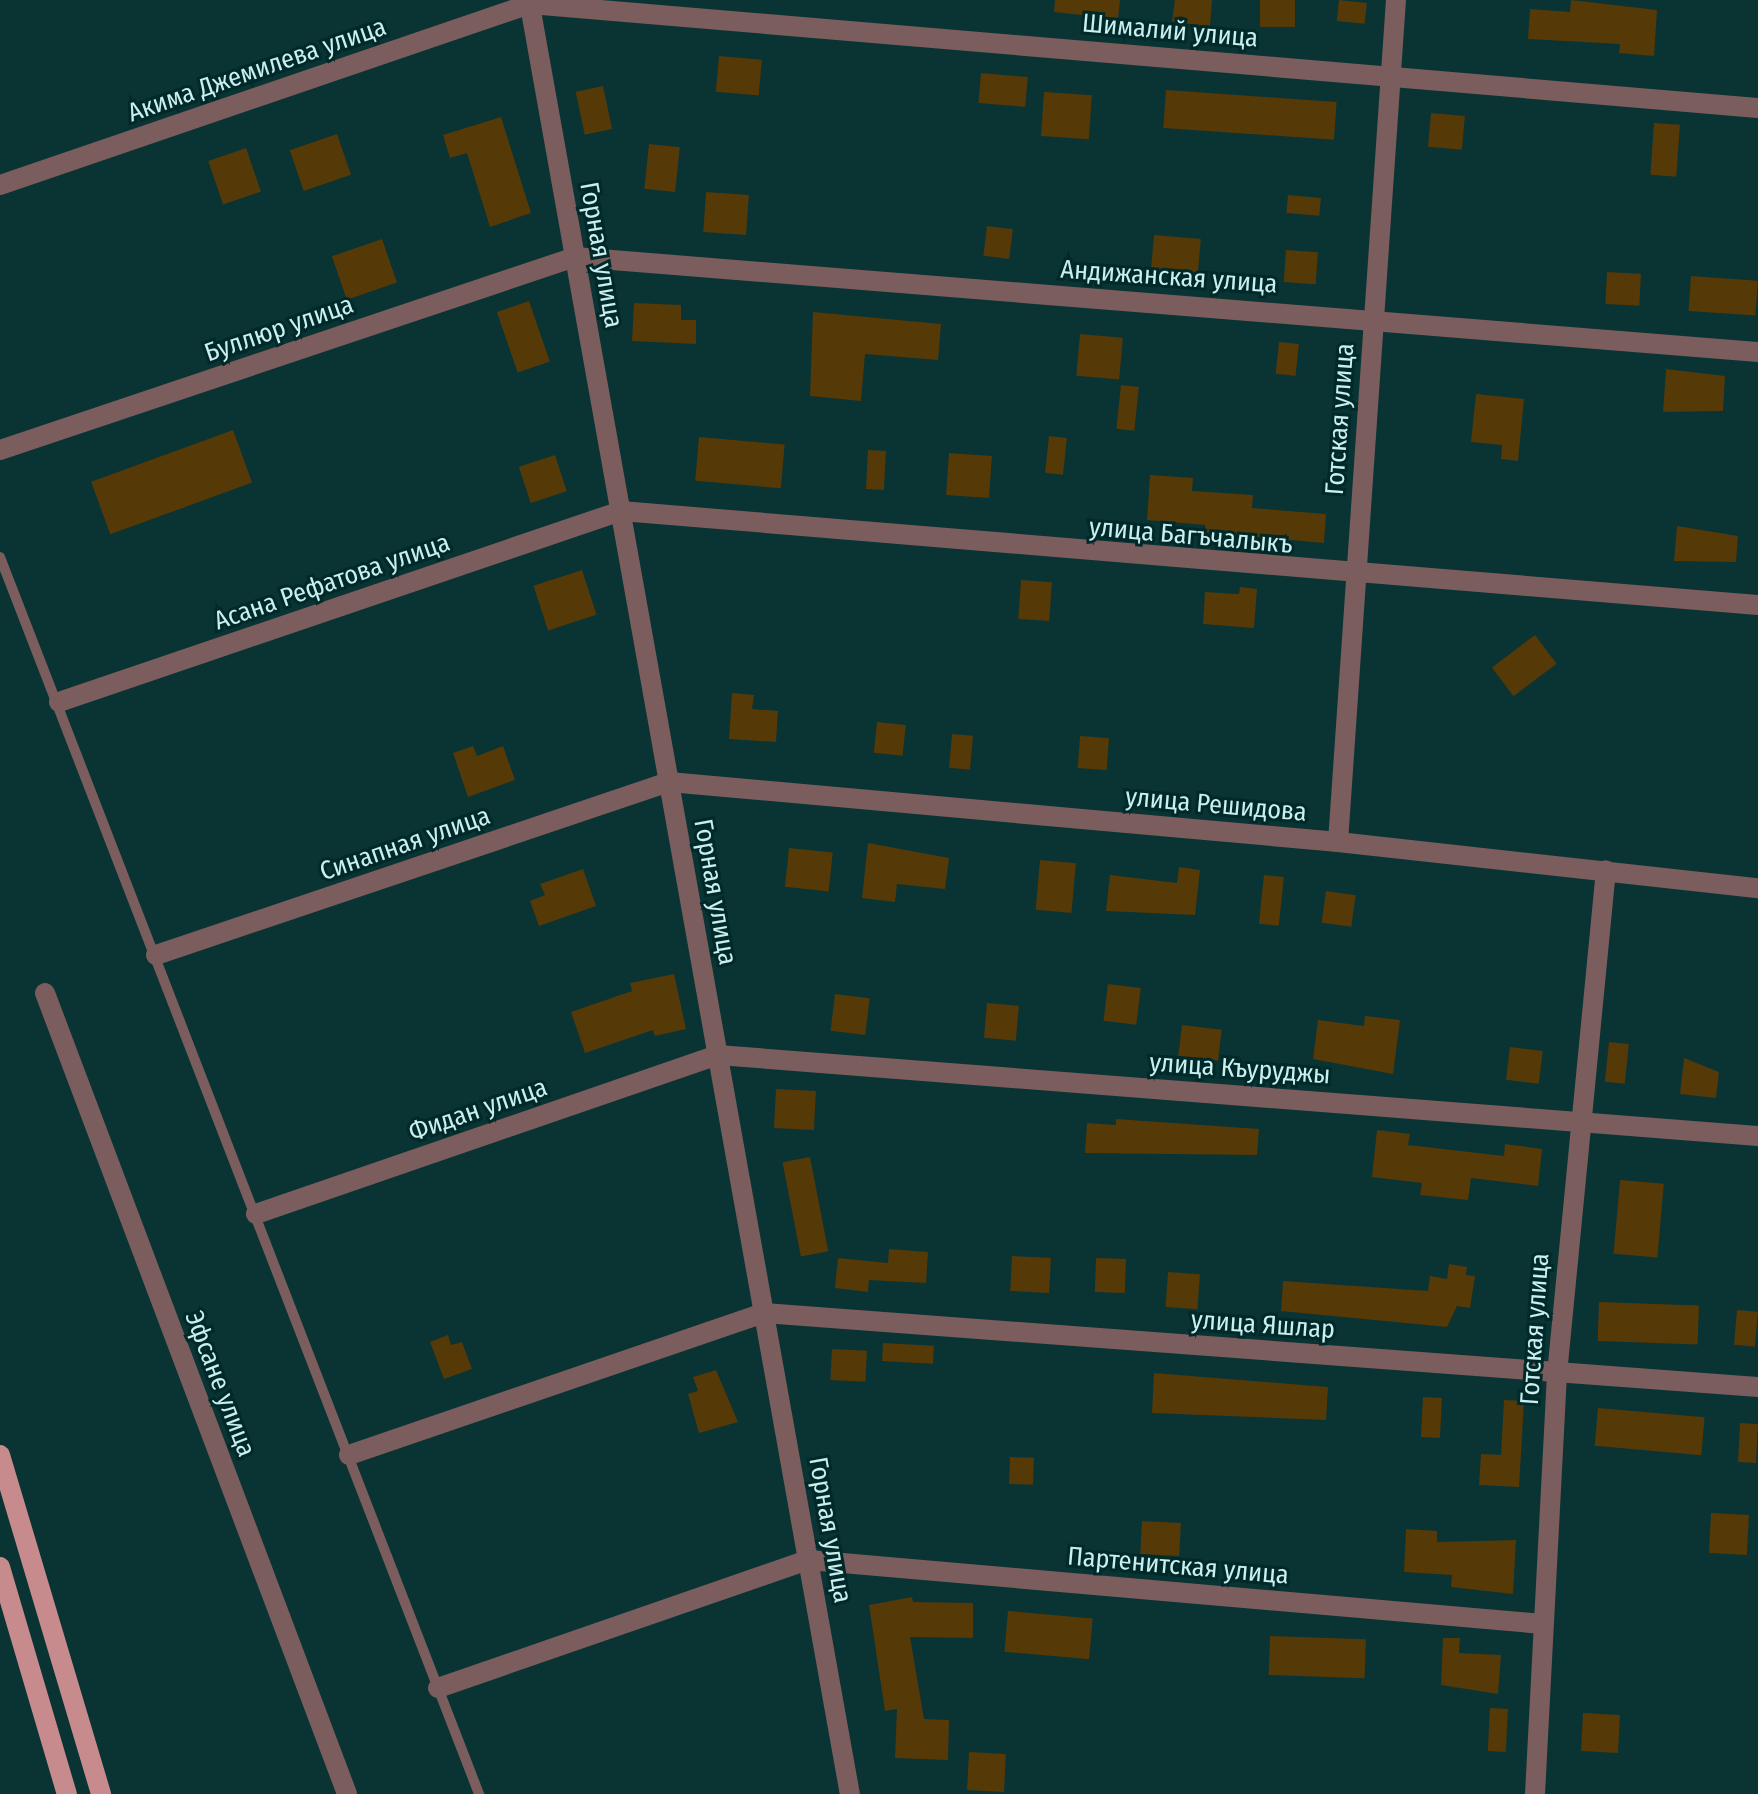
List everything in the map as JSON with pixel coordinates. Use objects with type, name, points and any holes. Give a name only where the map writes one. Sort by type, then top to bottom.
[{"type":"main road","points":[[0,1455],[101,1794]]},
{"type":"main road","points":[[0,1567],[67,1794]]},
{"type":"street","name":"Готская улица","points":[[1338,842],[1396,0]]},
{"type":"street","name":"Шималий улица","points":[[530,2],[1758,108]]},
{"type":"street","name":"Акима Джемилева улица","points":[[0,185],[530,2]]},
{"type":"street","name":"Горная улица","points":[[530,2],[850,1794]]},
{"type":"street","name":"Андижанская улица","points":[[575,257],[1758,352]]},
{"type":"street","name":"Буллюр улица","points":[[0,450],[575,257]]},
{"type":"street","name":"улица Багъчалыкъ","points":[[621,511],[1356,576],[1758,605]]},
{"type":"street","name":"Асана Рефатова улица","points":[[59,702],[621,511]]},
{"type":"street","name":"улица Решидова","points":[[669,782],[1338,842],[1758,888]]},
{"type":"street","name":"Синапная улица","points":[[156,955],[669,782]]},
{"type":"street","name":"Готская улица","points":[[1535,1794],[1557,1374],[1578,1122],[1606,870]]},
{"type":"street","name":"Эфсане улица","points":[[45,993],[347,1794]]},
{"type":"street","name":"улица Къуруджы","points":[[718,1055],[1758,1136]]},
{"type":"street","name":"Фидан улица","points":[[256,1214],[718,1055]]},
{"type":"street","name":"улица Яшлар","points":[[764,1313],[1758,1387]]},
{"type":"street","points":[[349,1455],[764,1313]]},
{"type":"street","points":[[438,1688],[808,1560]]},
{"type":"street","name":"Партенитская улица","points":[[808,1560],[1543,1624]]},
{"type":"lane","points":[[0,557],[59,702],[479,1794]]},
{"type":"building","points":[[1055,0],[1120,0],[1118,19],[1054,12]]},
{"type":"building","points":[[1175,0],[1212,0],[1210,26],[1172,22]]},
{"type":"building","points":[[1260,0],[1295,0],[1295,27],[1260,27]]},
{"type":"building","points":[[1339,0],[1367,3],[1365,24],[1337,21]]},
{"type":"building","points":[[1571,0],[1657,10],[1654,56],[1619,53],[1620,44],[1528,39],[1530,9],[1570,12]]},
{"type":"building","points":[[719,56],[762,60],[759,96],[716,92]]},
{"type":"building","points":[[981,73],[1028,77],[1025,107],[978,103]]},
{"type":"building","points":[[603,86],[612,129],[585,135],[576,92]]},
{"type":"building","points":[[1166,90],[1337,102],[1334,140],[1163,128]]},
{"type":"building","points":[[1044,92],[1092,95],[1089,139],[1041,136]]},
{"type":"building","points":[[1431,113],[1465,116],[1462,150],[1428,147]]},
{"type":"building","points":[[501,117],[531,213],[490,227],[467,153],[450,158],[443,135]]},
{"type":"building","points":[[1654,123],[1680,125],[1676,177],[1650,175]]},
{"type":"building","points":[[337,134],[351,175],[304,191],[290,150]]},
{"type":"building","points":[[649,144],[680,147],[675,192],[644,189]]},
{"type":"building","points":[[246,148],[261,191],[223,205],[208,161]]},
{"type":"building","points":[[706,192],[749,195],[746,235],[703,232]]},
{"type":"building","points":[[1288,195],[1321,198],[1319,216],[1286,213]]},
{"type":"building","points":[[987,226],[1013,229],[1009,259],[983,256]]},
{"type":"building","points":[[1154,235],[1201,239],[1197,279],[1151,275]]},
{"type":"building","points":[[382,239],[397,282],[347,300],[332,256]]},
{"type":"building","points":[[1286,250],[1318,252],[1316,284],[1284,282]]},
{"type":"building","points":[[1607,272],[1641,274],[1639,306],[1605,304]]},
{"type":"building","points":[[1691,276],[1758,281],[1755,316],[1689,311]]},
{"type":"building","points":[[529,301],[550,362],[518,373],[497,312]]},
{"type":"building","points":[[634,303],[681,305],[681,320],[696,320],[696,344],[632,341]]},
{"type":"building","points":[[813,312],[941,324],[938,360],[865,354],[861,401],[810,396]]},
{"type":"building","points":[[1080,334],[1123,338],[1119,380],[1076,376]]},
{"type":"building","points":[[1279,342],[1299,344],[1296,376],[1276,374]]},
{"type":"building","points":[[1666,369],[1725,376],[1723,411],[1663,412]]},
{"type":"building","points":[[1121,385],[1139,387],[1134,431],[1116,429]]},
{"type":"building","points":[[1476,394],[1524,399],[1518,461],[1501,459],[1502,445],[1471,442]]},
{"type":"building","points":[[233,430],[252,483],[110,534],[91,482]]},
{"type":"building","points":[[1049,436],[1067,438],[1063,475],[1045,473]]},
{"type":"building","points":[[699,437],[785,444],[781,488],[695,481]]},
{"type":"building","points":[[868,450],[886,451],[884,490],[866,489]]},
{"type":"building","points":[[949,453],[992,456],[989,498],[946,495]]},
{"type":"building","points":[[555,455],[567,491],[531,503],[519,467]]},
{"type":"building","points":[[1150,475],[1193,478],[1192,491],[1253,495],[1252,508],[1326,514],[1324,543],[1205,532],[1205,525],[1147,520]]},
{"type":"building","points":[[1677,526],[1738,536],[1736,562],[1674,561]]},
{"type":"building","points":[[582,570],[597,615],[548,630],[533,586]]},
{"type":"building","points":[[1021,580],[1052,582],[1049,621],[1018,619]]},
{"type":"building","points":[[1240,587],[1257,589],[1254,628],[1203,624],[1205,592],[1239,594]]},
{"type":"building","points":[[1535,635],[1557,664],[1514,696],[1492,667]]},
{"type":"building","points":[[732,693],[754,695],[752,709],[778,711],[776,742],[729,739]]},
{"type":"building","points":[[877,722],[906,725],[903,756],[874,753]]},
{"type":"building","points":[[952,734],[973,736],[970,770],[949,768]]},
{"type":"building","points":[[1080,736],[1109,738],[1107,770],[1078,768]]},
{"type":"building","points":[[473,746],[477,756],[503,746],[515,780],[468,797],[453,753]]},
{"type":"building","points":[[868,843],[949,858],[945,889],[897,884],[895,902],[862,898]]},
{"type":"building","points":[[789,848],[833,853],[829,891],[785,887]]},
{"type":"building","points":[[1040,860],[1076,863],[1072,913],[1036,910]]},
{"type":"building","points":[[1179,867],[1200,870],[1195,915],[1106,911],[1110,875],[1177,883]]},
{"type":"building","points":[[583,869],[596,906],[539,926],[530,901],[545,895],[540,884]]},
{"type":"building","points":[[1264,875],[1284,877],[1279,926],[1259,924]]},
{"type":"building","points":[[1326,891],[1356,895],[1351,927],[1322,923]]},
{"type":"building","points":[[674,974],[686,1029],[655,1036],[653,1030],[585,1053],[571,1012],[632,991],[630,983]]},
{"type":"building","points":[[1108,984],[1141,988],[1136,1025],[1103,1021]]},
{"type":"building","points":[[835,994],[870,998],[865,1035],[830,1031]]},
{"type":"building","points":[[987,1003],[1019,1006],[1016,1041],[984,1038]]},
{"type":"building","points":[[1365,1016],[1400,1020],[1393,1074],[1313,1059],[1318,1020],[1364,1026]]},
{"type":"building","points":[[1182,1025],[1222,1030],[1218,1061],[1178,1056]]},
{"type":"building","points":[[1609,1042],[1629,1044],[1625,1084],[1605,1082]]},
{"type":"building","points":[[1510,1047],[1543,1051],[1539,1084],[1506,1080]]},
{"type":"building","points":[[1684,1058],[1719,1072],[1716,1098],[1680,1094]]},
{"type":"building","points":[[776,1089],[816,1091],[814,1130],[774,1128]]},
{"type":"building","points":[[1116,1119],[1259,1129],[1257,1155],[1085,1153],[1087,1123],[1116,1125]]},
{"type":"building","points":[[1377,1130],[1410,1134],[1408,1145],[1504,1156],[1505,1144],[1542,1149],[1538,1186],[1471,1178],[1468,1200],[1420,1195],[1422,1183],[1372,1177]]},
{"type":"building","points":[[810,1157],[828,1251],[801,1257],[783,1162]]},
{"type":"building","points":[[1620,1180],[1664,1184],[1657,1258],[1614,1254]]},
{"type":"building","points":[[889,1249],[928,1252],[926,1283],[869,1280],[868,1292],[835,1288],[838,1258],[888,1263]]},
{"type":"building","points":[[1012,1256],[1051,1258],[1049,1293],[1010,1291]]},
{"type":"building","points":[[1096,1258],[1126,1259],[1125,1293],[1095,1292]]},
{"type":"building","points":[[1449,1264],[1467,1267],[1466,1275],[1475,1276],[1470,1308],[1457,1306],[1447,1327],[1281,1311],[1283,1281],[1428,1291],[1430,1276],[1447,1279]]},
{"type":"building","points":[[1168,1272],[1200,1274],[1197,1309],[1166,1307]]},
{"type":"building","points":[[1599,1302],[1699,1305],[1698,1344],[1598,1341]]},
{"type":"building","points":[[1737,1310],[1758,1312],[1755,1347],[1734,1345]]},
{"type":"building","points":[[448,1335],[451,1345],[462,1342],[472,1369],[444,1379],[430,1342]]},
{"type":"building","points":[[883,1343],[934,1346],[933,1364],[882,1361]]},
{"type":"building","points":[[832,1349],[867,1351],[865,1382],[830,1380]]},
{"type":"building","points":[[716,1370],[738,1422],[699,1433],[688,1394],[698,1391],[693,1377]]},
{"type":"building","points":[[1154,1373],[1328,1387],[1326,1420],[1152,1413]]},
{"type":"building","points":[[1423,1397],[1442,1398],[1440,1438],[1421,1437]]},
{"type":"building","points":[[1504,1400],[1524,1401],[1519,1487],[1479,1485],[1481,1454],[1501,1455]]},
{"type":"building","points":[[1598,1408],[1705,1417],[1701,1455],[1595,1446]]},
{"type":"building","points":[[1740,1423],[1758,1424],[1756,1463],[1738,1462]]},
{"type":"building","points":[[1010,1457],[1034,1458],[1033,1485],[1009,1484]]},
{"type":"building","points":[[1711,1513],[1749,1515],[1747,1555],[1709,1553]]},
{"type":"building","points":[[1142,1521],[1181,1523],[1179,1556],[1140,1554]]},
{"type":"building","points":[[1406,1529],[1437,1531],[1437,1542],[1516,1540],[1513,1594],[1451,1587],[1452,1575],[1404,1572]]},
{"type":"building","points":[[912,1597],[913,1602],[973,1603],[973,1638],[910,1637],[924,1719],[949,1720],[948,1760],[895,1758],[897,1709],[885,1711],[869,1605]]},
{"type":"building","points":[[1008,1611],[1093,1618],[1089,1659],[1004,1652]]},
{"type":"building","points":[[1270,1636],[1366,1639],[1365,1678],[1269,1675]]},
{"type":"building","points":[[1443,1638],[1460,1638],[1459,1653],[1501,1655],[1498,1694],[1441,1685]]},
{"type":"building","points":[[1490,1708],[1508,1709],[1506,1752],[1488,1751]]},
{"type":"building","points":[[1583,1713],[1620,1715],[1618,1753],[1581,1751]]},
{"type":"building","points":[[969,1752],[1006,1754],[1004,1792],[967,1790]]}]
